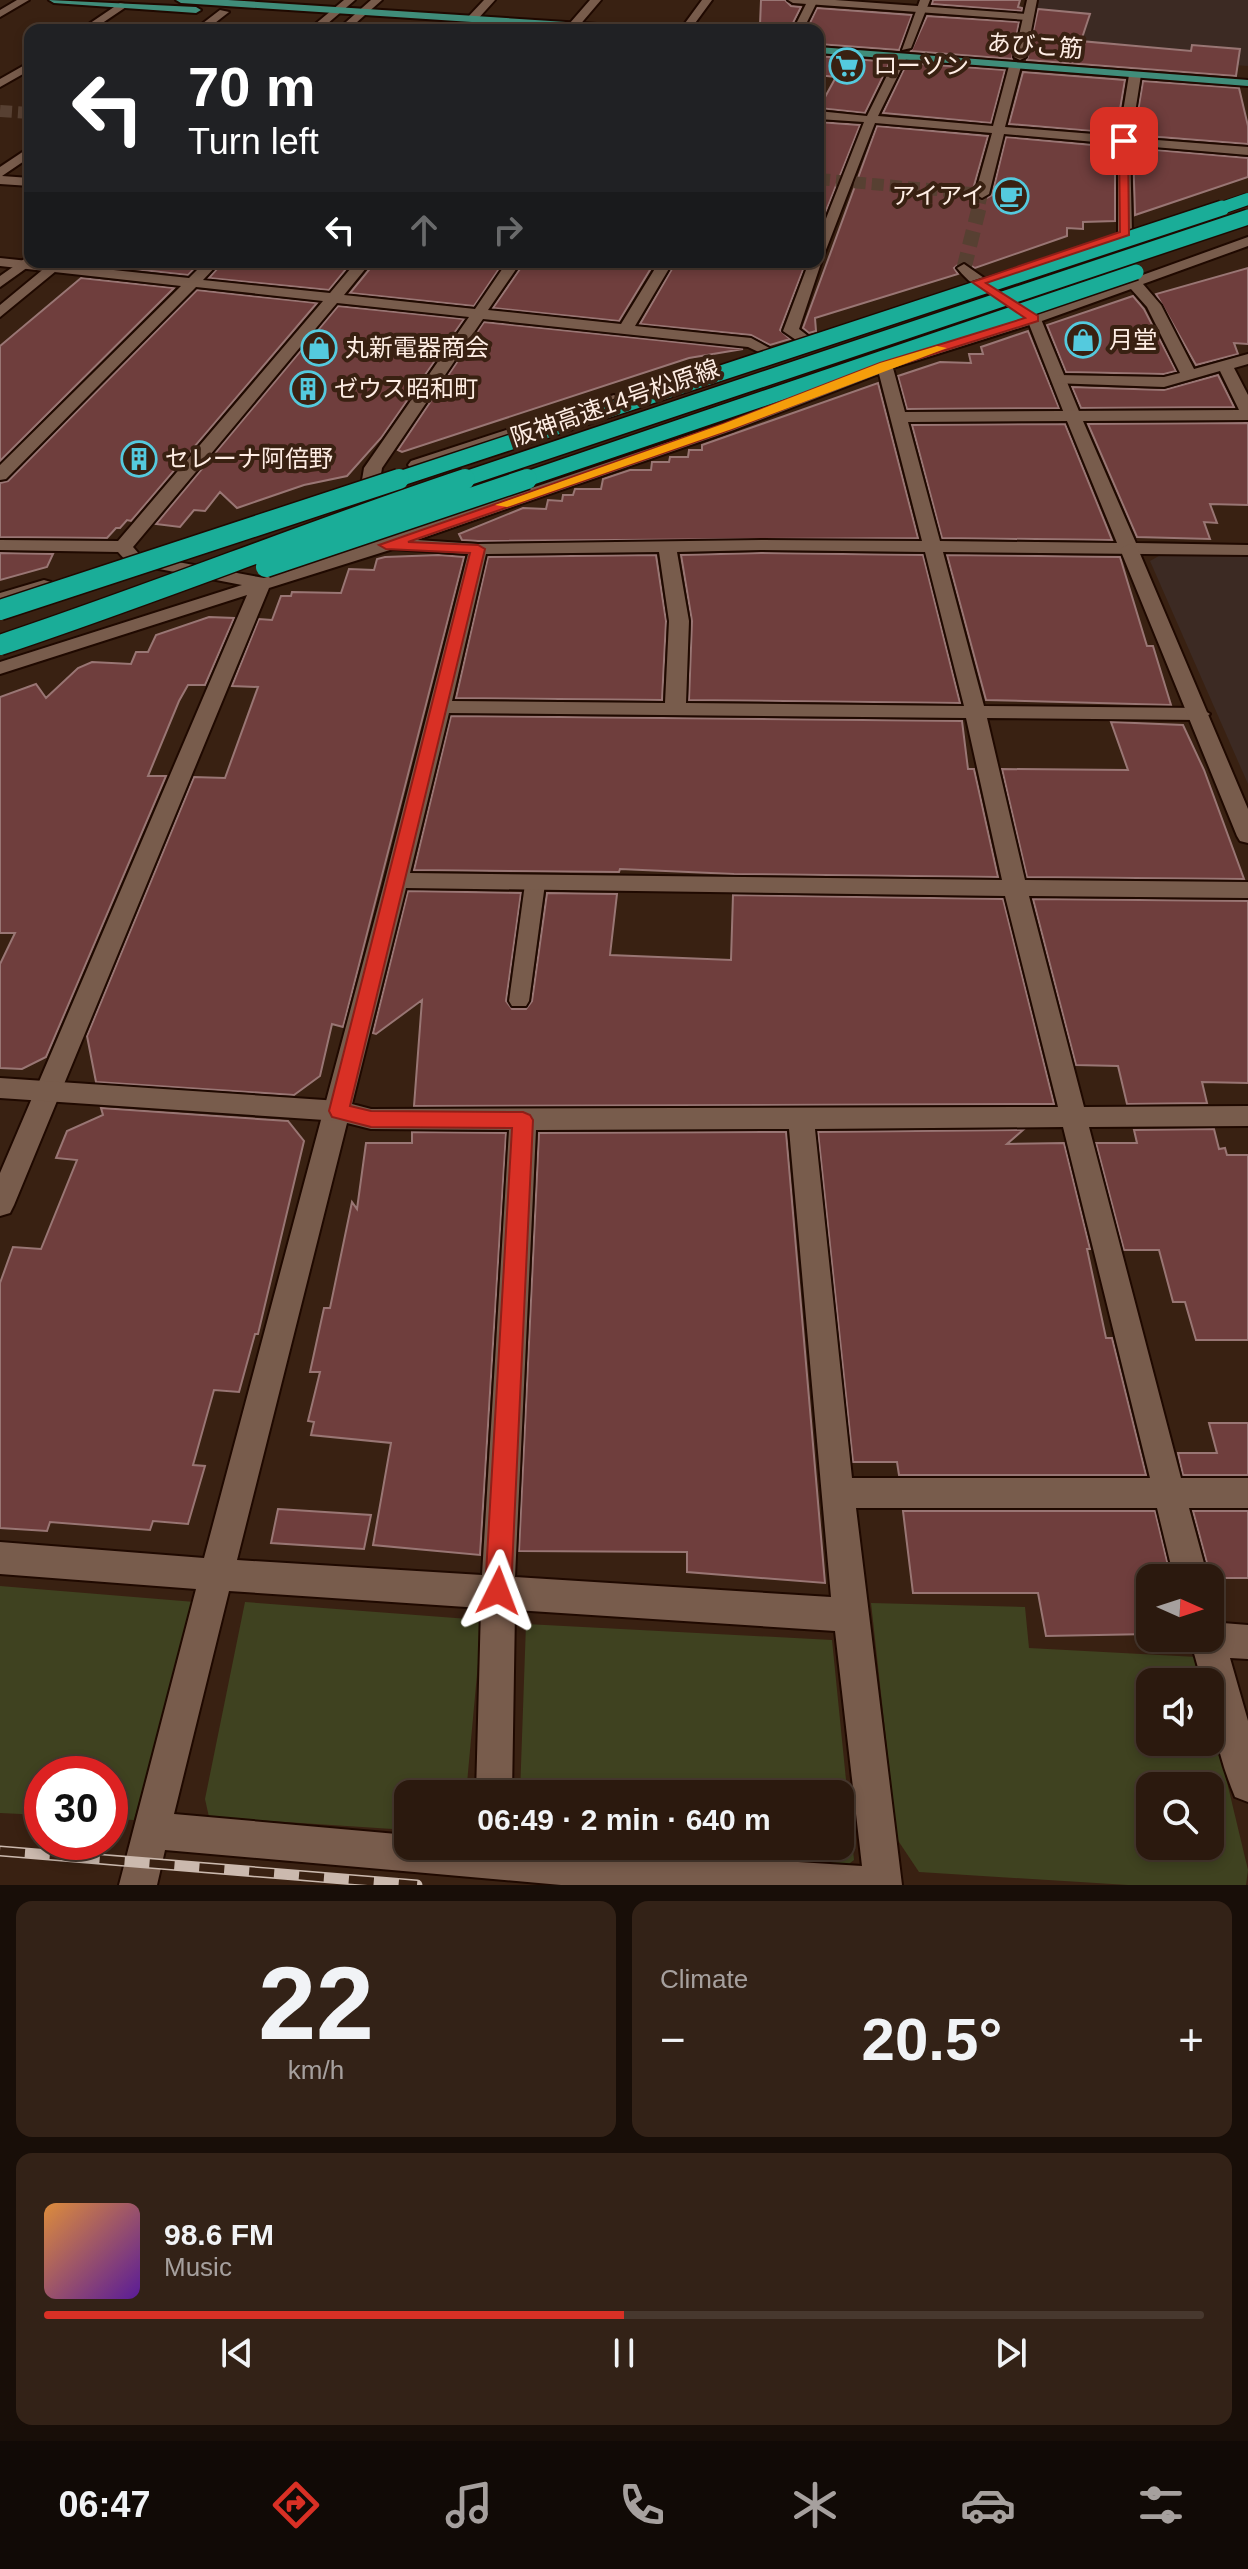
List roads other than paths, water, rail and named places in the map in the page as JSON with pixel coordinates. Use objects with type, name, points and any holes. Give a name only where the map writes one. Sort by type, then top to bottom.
[{"type":"highway","name":"阪神高速14号松原線","points":[[0,610],[1248,196]]},
{"type":"highway","name":"阪神高速14号松原線","points":[[0,645],[94,614],[377,508],[1248,217]]},
{"type":"highway","points":[[94,614],[255,570],[422,515],[1248,233]]},
{"type":"main road","points":[[54,0],[224,12],[332,14]]},
{"type":"main road","points":[[181,0],[240,2],[424,24]]},
{"type":"main road","points":[[358,16],[557,24]]},
{"type":"main road","name":"あびこ筋","points":[[824,43],[903,53]]},
{"type":"main road","name":"あびこ筋","points":[[824,50],[1248,74]]},
{"type":"main road","name":"あびこ筋","points":[[1018,62],[1248,83]]},
{"type":"street","points":[[0,14],[24,0]]},
{"type":"street","points":[[320,24],[350,0]]},
{"type":"street","points":[[349,24],[377,0]]},
{"type":"street","points":[[472,19],[490,0]]},
{"type":"street","points":[[575,24],[596,0]]},
{"type":"street","points":[[689,24],[707,0]]},
{"type":"street","points":[[793,0],[923,5],[1027,17]]},
{"type":"street","points":[[982,194],[1032,0]]},
{"type":"street","points":[[801,24],[813,1]]},
{"type":"street","points":[[94,24],[124,5]]},
{"type":"street","points":[[824,242],[871,119],[923,5]]},
{"type":"street","points":[[207,24],[224,12]]},
{"type":"street","points":[[0,84],[24,69]]},
{"type":"street","points":[[1125,233],[1124,141],[1135,75]]},
{"type":"street","points":[[824,115],[1248,151]]},
{"type":"street","points":[[0,173],[24,155]]},
{"type":"street","points":[[0,180],[24,182]]},
{"type":"street","points":[[0,599],[128,553],[173,547],[1125,233],[1248,196]]},
{"type":"street","points":[[0,668],[386,545],[728,427],[885,366],[1034,319],[1248,241]]},
{"type":"street","points":[[0,262],[24,262]]},
{"type":"street","points":[[0,283],[24,264]]},
{"type":"street","points":[[0,313],[53,268]]},
{"type":"street","points":[[79,268],[191,283],[751,343],[767,351]]},
{"type":"street","points":[[0,475],[207,268]]},
{"type":"street","points":[[128,553],[359,268]]},
{"type":"street","points":[[371,480],[373,468],[510,268]]},
{"type":"street","points":[[626,329],[662,268]]},
{"type":"street","points":[[804,339],[791,331],[814,268]]},
{"type":"street","points":[[964,268],[977,282],[1034,319],[1248,836]]},
{"type":"street","points":[[1133,282],[1154,305],[1189,375]]},
{"type":"street","points":[[1058,380],[1164,382],[1248,359]]},
{"type":"street","points":[[885,366],[929,546],[975,710],[1015,888],[1187,1564]]},
{"type":"street","points":[[898,417],[1074,419],[1248,413],[1225,366]]},
{"type":"street","points":[[0,545],[128,553],[262,583]]},
{"type":"street","points":[[386,545],[478,549],[929,546],[1248,550]]},
{"type":"street","points":[[667,546],[679,621],[675,710]]},
{"type":"street","points":[[173,547],[286,575]]},
{"type":"street","points":[[138,1885],[214,1576],[339,1111],[478,549]]},
{"type":"street","points":[[0,1205],[262,583]]},
{"type":"street","points":[[441,707],[1200,714]]},
{"type":"street","points":[[396,880],[1248,890]]},
{"type":"street","points":[[0,1088],[339,1111],[371,1119],[801,1120],[1248,1116]]},
{"type":"street","points":[[494,1780],[498,1591],[523,1120]]},
{"type":"street","points":[[801,1120],[850,1615],[883,1885]]},
{"type":"street","points":[[838,1493],[1248,1493]]},
{"type":"street","points":[[0,1558],[214,1576],[498,1591],[850,1615]]},
{"type":"street","points":[[1224,1640],[1248,1642]]},
{"type":"street","points":[[1211,1652],[1248,1784]]},
{"type":"street","points":[[152,1830],[495,1864],[861,1885]]},
{"type":"lane","points":[[519,1001],[535,884]]},
{"type":"tunnel","points":[[0,111],[24,113]]},
{"type":"tunnel","points":[[824,180],[982,194],[978,210]]},
{"type":"tunnel","points":[[964,268],[979,208]]},
{"type":"railway","points":[[0,1851],[417,1885]]},
{"type":"place","name":"ローソン","points":[[847,66]]},
{"type":"place","name":"アイアイ","points":[[1011,196]]},
{"type":"place","name":"月堂","points":[[1083,340]]},
{"type":"place","name":"丸新電器商会","points":[[319,348]]},
{"type":"place","name":"ゼウス昭和町","points":[[308,389]]},
{"type":"place","name":"セレーナ阿倍野","points":[[139,459]]}]
